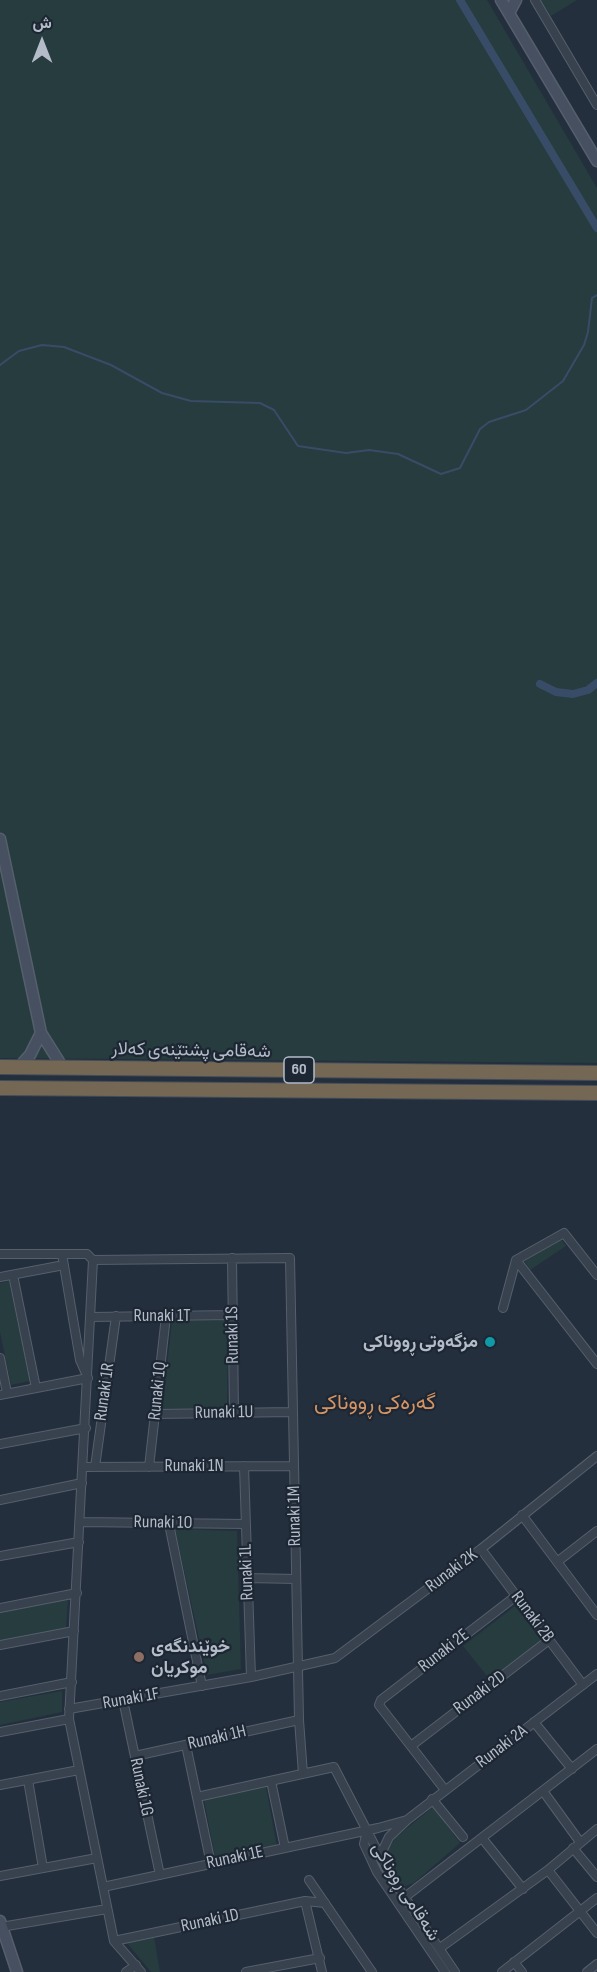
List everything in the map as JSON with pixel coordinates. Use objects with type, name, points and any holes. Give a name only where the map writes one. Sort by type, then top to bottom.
[{"type":"highway","name":"شەقامی پشتێنەی کەلار","points":[[0,1067],[597,1073]]},
{"type":"highway","points":[[429,1071],[425,1082],[430,1092]]},
{"type":"highway","name":"شەقامی پشتێنەی کەلار","points":[[0,1088],[597,1093]]},
{"type":"main road","points":[[501,0],[597,161]]},
{"type":"main road","points":[[509,13],[516,0]]},
{"type":"main road","points":[[0,839],[41,1034],[63,1068]]},
{"type":"main road","points":[[19,1067],[34,1049],[41,1034]]},
{"type":"main road","points":[[1,1924],[17,1972]]},
{"type":"street","points":[[535,0],[594,92],[597,105]]},
{"type":"street","points":[[503,1308],[516,1260],[564,1233],[597,1275]]},
{"type":"street","points":[[0,1254],[87,1254],[93,1260],[232,1258]]},
{"type":"street","points":[[62,1254],[80,1360],[88,1378]]},
{"type":"street","name":"Runaki 1M","points":[[232,1258],[290,1258],[299,1720],[303,1773]]},
{"type":"street","name":"Runaki 1S","points":[[232,1258],[234,1413]]},
{"type":"street","points":[[93,1260],[92,1317],[69,1719],[114,1941],[139,1969],[126,1972]]},
{"type":"street","points":[[516,1260],[597,1364]]},
{"type":"street","points":[[0,1277],[64,1265]]},
{"type":"street","points":[[13,1275],[36,1388]]},
{"type":"street","name":"Runaki 1R","points":[[95,1467],[116,1316]]},
{"type":"street","name":"Runaki 1Q","points":[[149,1467],[166,1316]]},
{"type":"street","name":"Runaki 1T","points":[[92,1317],[233,1316]]},
{"type":"street","points":[[0,1358],[4,1394],[88,1378]]},
{"type":"street","name":"Runaki 1U","points":[[155,1414],[292,1412]]},
{"type":"street","points":[[0,1444],[86,1428]]},
{"type":"street","name":"Runaki 2K","points":[[298,1668],[335,1658],[481,1549],[597,1456]]},
{"type":"street","name":"Runaki 1L","points":[[244,1466],[251,1677]]},
{"type":"street","name":"Runaki 1N","points":[[83,1467],[294,1466]]},
{"type":"street","points":[[0,1500],[82,1483]]},
{"type":"street","points":[[522,1515],[557,1562],[594,1605],[597,1615]]},
{"type":"street","name":"Runaki 1O","points":[[80,1522],[246,1524]]},
{"type":"street","points":[[169,1524],[202,1686]]},
{"type":"street","points":[[557,1562],[597,1531]]},
{"type":"street","points":[[0,1556],[79,1542]]},
{"type":"street","name":"Runaki 2B","points":[[481,1549],[583,1685]]},
{"type":"street","points":[[248,1578],[296,1579]]},
{"type":"street","points":[[0,1608],[76,1593]]},
{"type":"street","name":"Runaki 2E","points":[[411,1746],[379,1705],[381,1700],[516,1596]]},
{"type":"street","points":[[0,1645],[74,1631]]},
{"type":"street","name":"Runaki 2D","points":[[411,1746],[549,1640]]},
{"type":"street","name":"Runaki 1F","points":[[69,1709],[298,1668]]},
{"type":"street","name":"Runaki 2A","points":[[380,1856],[389,1837],[432,1799],[597,1674]]},
{"type":"street","points":[[0,1696],[72,1682]]},
{"type":"street","name":"Runaki 1G","points":[[123,1700],[160,1875]]},
{"type":"street","points":[[0,1732],[69,1719]]},
{"type":"street","name":"Runaki 1H","points":[[135,1756],[299,1720]]},
{"type":"street","points":[[534,1722],[572,1769]]},
{"type":"street","points":[[186,1745],[211,1864]]},
{"type":"street","points":[[411,1746],[445,1790]]},
{"type":"street","points":[[405,1897],[597,1749]]},
{"type":"street","points":[[197,1797],[334,1767],[367,1830]]},
{"type":"street","points":[[0,1785],[79,1770]]},
{"type":"street","points":[[27,1780],[43,1868]]},
{"type":"street","points":[[271,1781],[285,1848]]},
{"type":"street","points":[[543,1791],[597,1877]]},
{"type":"street","points":[[432,1799],[463,1837]]},
{"type":"street","name":"Runaki 1E","points":[[103,1887],[407,1820]]},
{"type":"street","name":"شەقامی ڕووناکی","points":[[367,1830],[405,1897],[455,1972]]},
{"type":"street","name":"شەقامی ڕووناکی","points":[[367,1830],[364,1844],[377,1872],[445,1972]]},
{"type":"street","points":[[440,1948],[523,1889],[597,1830]]},
{"type":"street","points":[[482,1838],[523,1889]]},
{"type":"street","points":[[0,1876],[97,1858]]},
{"type":"street","points":[[548,1870],[597,1933]]},
{"type":"street","points":[[309,1880],[372,1972]]},
{"type":"street","points":[[502,1972],[597,1898]]},
{"type":"street","points":[[305,1901],[322,1972]]},
{"type":"street","name":"Runaki 1D","points":[[114,1941],[305,1901],[325,1903]]},
{"type":"street","points":[[1,1924],[107,1909]]},
{"type":"street","points":[[246,1972],[320,1958]]},
{"type":"street","points":[[514,1962],[522,1972]]},
{"type":"street","points":[[587,1972],[597,1964]]},
{"type":"green space","points":[[0,0],[487,0],[597,188],[597,1063],[0,1058]]},
{"type":"green space","points":[[540,0],[577,0],[551,16]]},
{"type":"green space","points":[[561,1239],[566,1246],[530,1270],[524,1261]]},
{"type":"green space","points":[[9,1281],[30,1381],[11,1385],[0,1332],[0,1283]]},
{"type":"green space","points":[[228,1320],[227,1408],[162,1409],[172,1321]]},
{"type":"green space","points":[[175,1529],[237,1531],[241,1669],[207,1675]]},
{"type":"green space","points":[[68,1599],[66,1628],[0,1641],[0,1613]]},
{"type":"green space","points":[[515,1606],[542,1641],[491,1681],[463,1646]]},
{"type":"green space","points":[[62,1691],[62,1712],[0,1725],[0,1702]]},
{"type":"green space","points":[[266,1787],[277,1847],[216,1862],[204,1800]]},
{"type":"green space","points":[[433,1807],[460,1843],[414,1883],[402,1887],[385,1854],[395,1838]]},
{"type":"green space","points":[[154,1937],[160,1972],[151,1972],[126,1942]]},
{"type":"waterway","points":[[460,0],[597,228]]},
{"type":"waterway","points":[[0,365],[19,351],[42,345],[64,347],[111,365],[162,393],[191,401],[260,403],[274,410],[298,446],[346,453],[369,450],[398,454],[441,474],[460,468],[480,429],[489,422],[526,410],[563,381],[584,345],[592,298],[597,295]]},
{"type":"waterway","points":[[540,684],[556,692],[573,694],[588,690],[597,683]]},
{"type":"place","name":"مزگەوتی ڕووناکی","points":[[490,1342]]},
{"type":"place","name":"خوێندنگەی موکریان","points":[[139,1657]]},
{"type":"district","name":"گەرەکی ڕووناکی","points":[[375,1404]]}]
